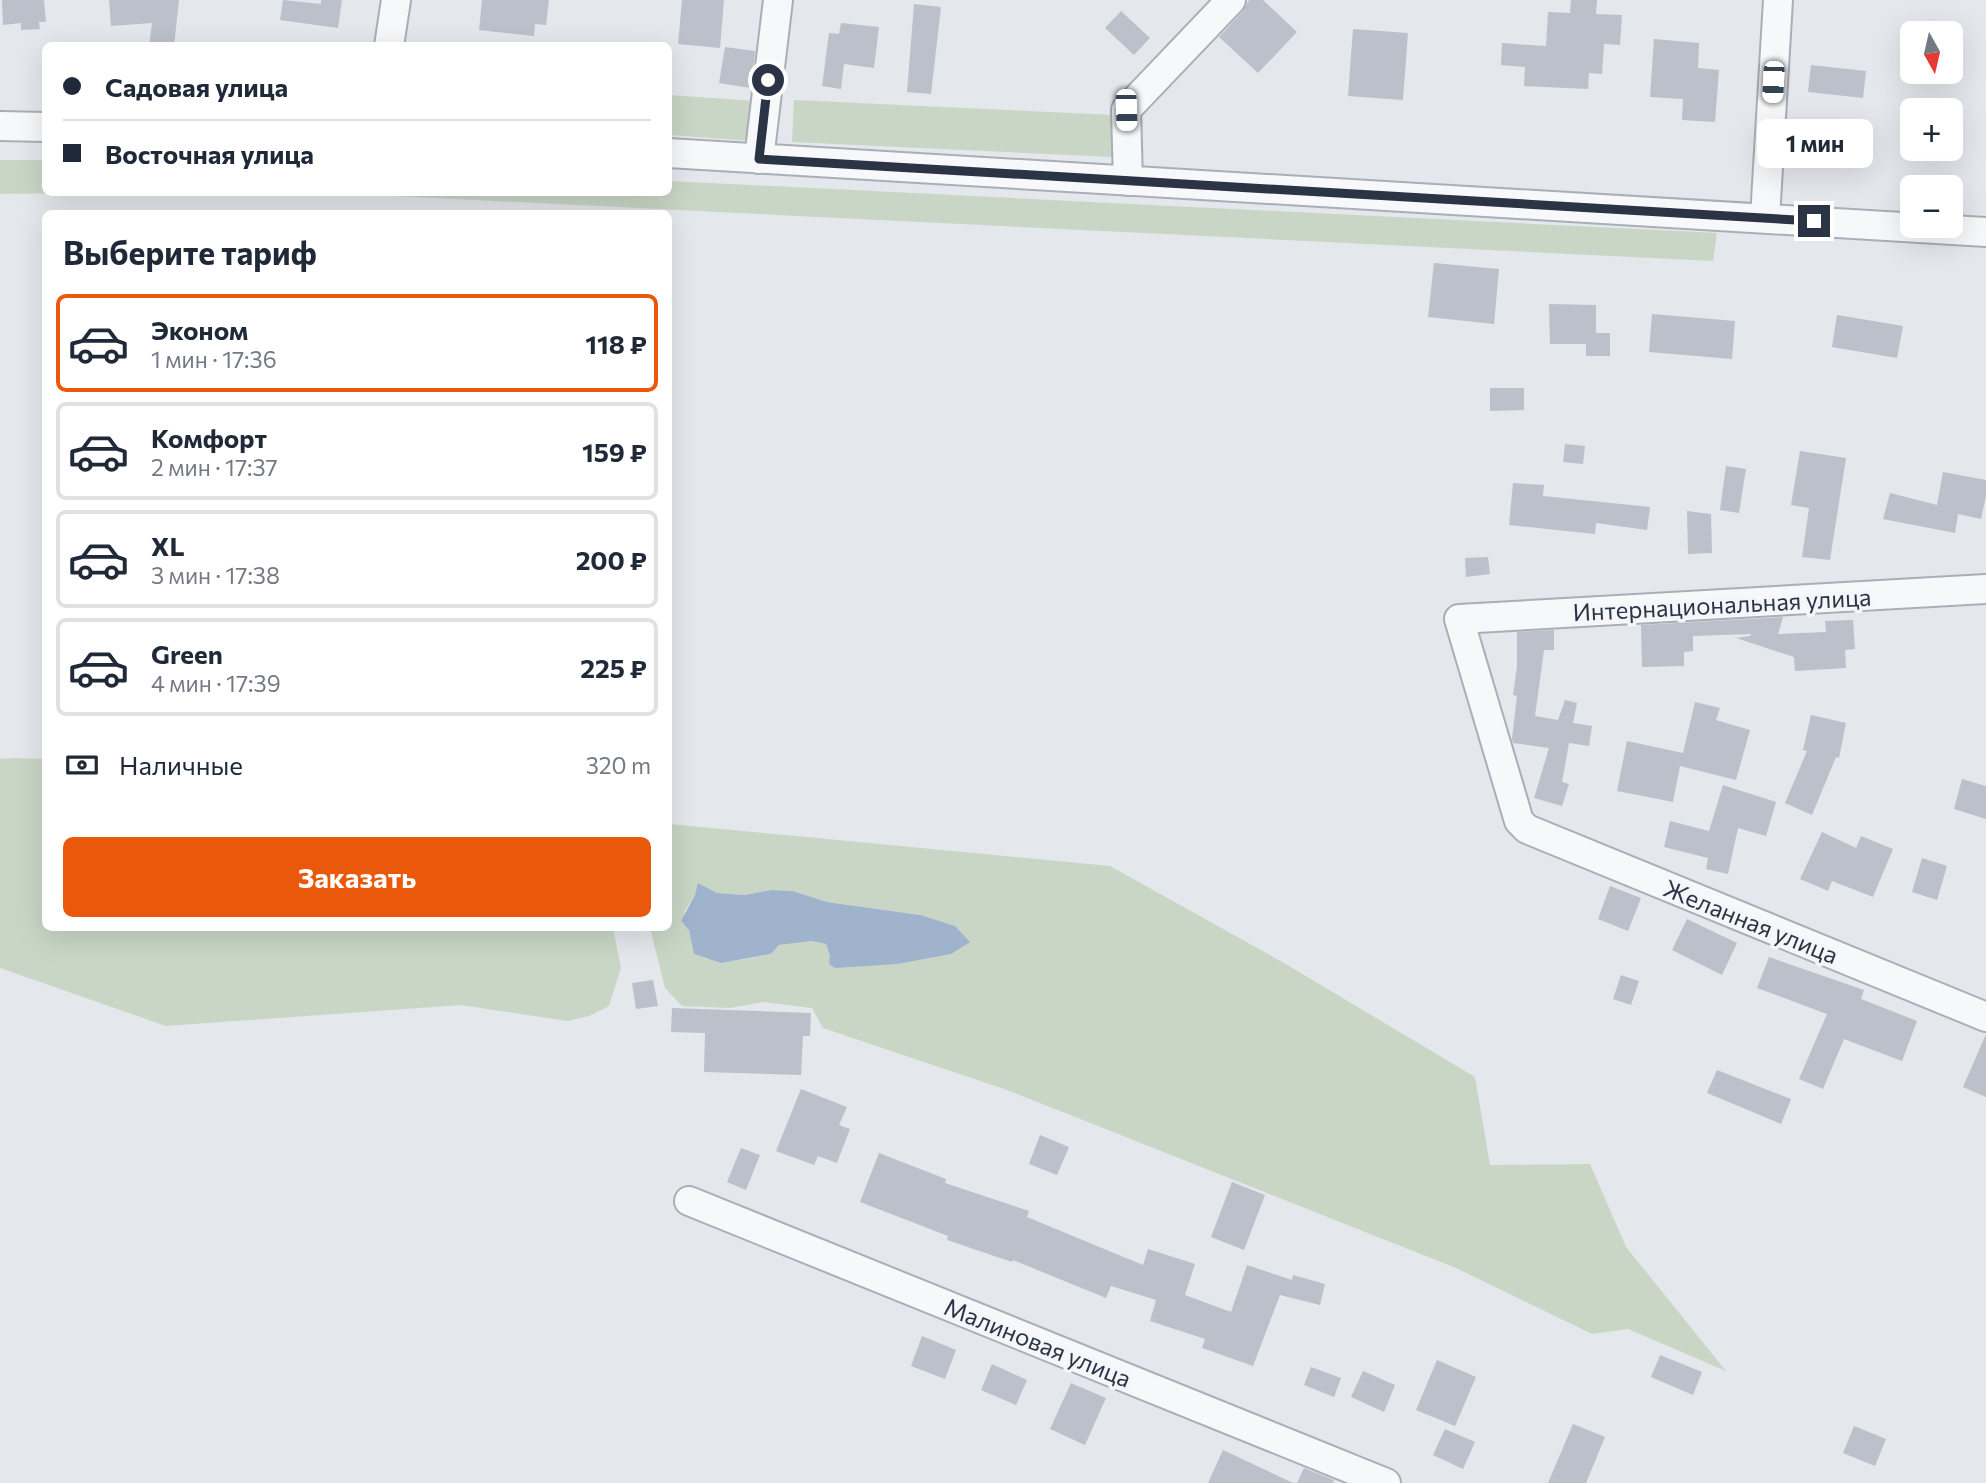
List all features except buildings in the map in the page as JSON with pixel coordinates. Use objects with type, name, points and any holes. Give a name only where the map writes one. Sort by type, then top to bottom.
[{"type":"street","points":[[390,42],[396,0]]},
{"type":"street","points":[[759,159],[778,0]]},
{"type":"street","points":[[1128,181],[1126,110],[1231,0]]},
{"type":"street","points":[[1765,218],[1778,0]]},
{"type":"street","points":[[0,126],[42,127]]},
{"type":"street","points":[[672,153],[1986,232]]},
{"type":"street","name":"Интернациональная улица","points":[[1519,821],[1459,619],[1986,589]]},
{"type":"street","name":"Желанная улица","points":[[1519,821],[1527,829],[1986,1017]]},
{"type":"street","name":"Малиновая улица","points":[[689,1201],[1386,1483]]},
{"type":"green space","points":[[672,95],[756,101],[753,141],[672,135]]},
{"type":"green space","points":[[794,100],[1114,115],[1112,157],[792,142]]},
{"type":"green space","points":[[0,160],[42,160],[42,193],[0,194]]},
{"type":"green space","points":[[672,181],[1717,233],[1713,261],[394,196],[672,196]]},
{"type":"green space","points":[[0,759],[42,759],[42,931],[614,931],[621,968],[609,1006],[589,1016],[567,1021],[461,1005],[166,1026],[0,968]]},
{"type":"green space","points":[[672,824],[1110,866],[1284,963],[1475,1077],[1490,1165],[1590,1164],[1626,1247],[1726,1371],[1628,1329],[1592,1334],[1456,1268],[1007,1090],[823,1028],[812,1008],[763,1002],[730,1008],[682,1006],[665,988],[651,931],[672,931]],"holes":[[[699,884],[717,893],[745,895],[771,890],[793,891],[827,902],[920,915],[920,958],[885,962],[854,960],[830,956],[826,944],[812,941],[779,945],[771,954],[741,960],[714,960],[694,954],[684,912]]]},
{"type":"water","points":[[698,883],[717,893],[745,895],[771,890],[793,891],[827,902],[920,915],[955,926],[970,942],[951,954],[897,964],[835,968],[829,964],[830,956],[826,944],[812,941],[779,945],[771,954],[721,963],[694,954],[689,930],[681,921],[695,895]]},
{"type":"route","points":[[768,80],[759,159],[1814,221]]}]
